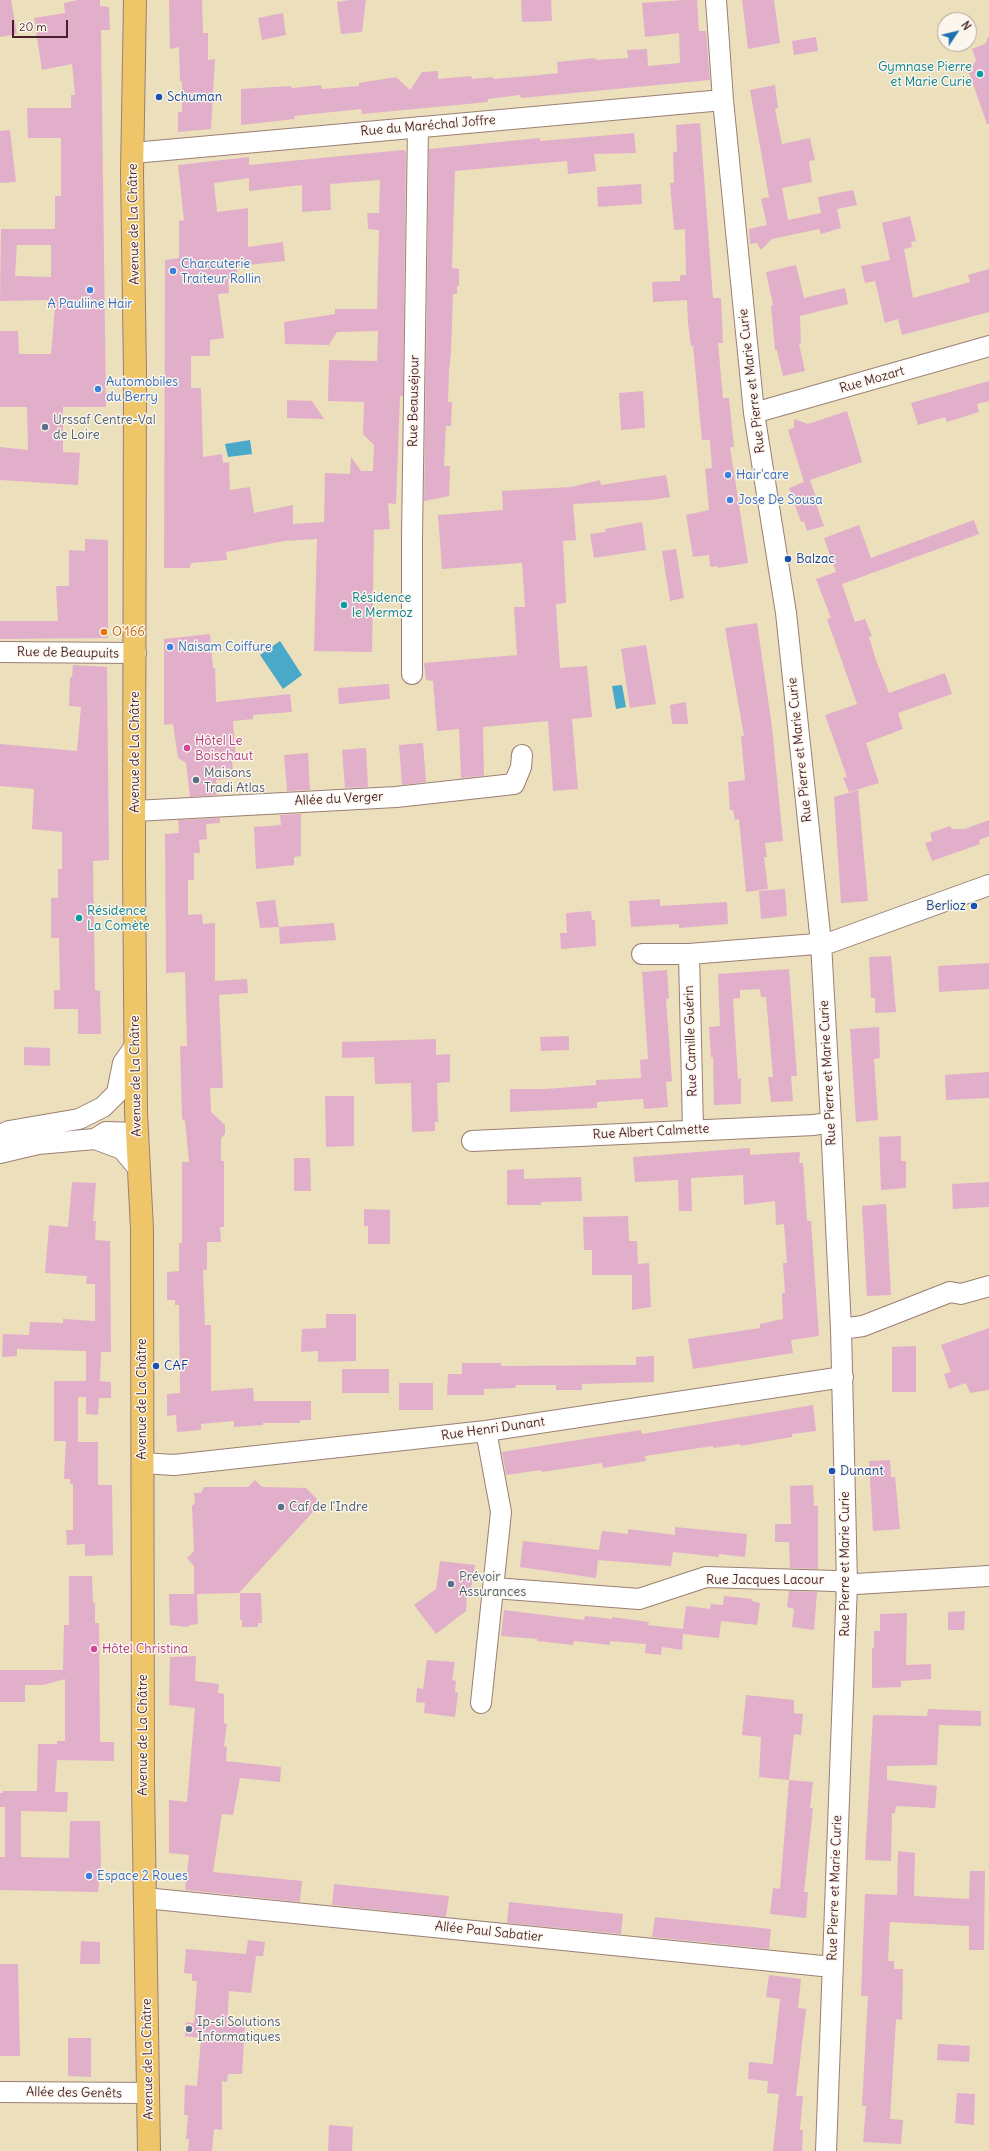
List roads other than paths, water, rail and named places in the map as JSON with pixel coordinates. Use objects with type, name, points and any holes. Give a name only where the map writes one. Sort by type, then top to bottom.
[{"type":"main road","name":"Avenue de La Châtre","points":[[135,0],[133,153],[136,653],[135,1046],[138,1168],[142,1229],[145,1898],[149,2151]]},
{"type":"street","name":"Rue Pierre et Marie Curie","points":[[716,0],[723,100],[754,413],[786,613],[821,943],[831,1122],[843,1377],[847,1582],[826,2151]]},
{"type":"street","name":"Rue du Maréchal Joffre","points":[[133,153],[418,126],[723,100]]},
{"type":"street","name":"Rue Beauséjour","points":[[412,674],[412,537],[418,126]]},
{"type":"street","name":"Rue Mozart","points":[[754,413],[989,346]]},
{"type":"street","name":"Rue de Beaupuits","points":[[0,652],[136,653]]},
{"type":"street","name":"Allée du Verger","points":[[135,812],[396,797],[514,784],[521,768],[522,755]]},
{"type":"street","points":[[642,954],[689,954],[829,943],[989,885]]},
{"type":"street","name":"Rue Camille Guérin","points":[[689,954],[694,1129]]},
{"type":"street","points":[[0,1135],[9,1131],[78,1119],[103,1107],[117,1092],[123,1063],[135,1046]]},
{"type":"street","points":[[78,1119],[100,1124],[100,1135]]},
{"type":"street","name":"Rue Albert Calmette","points":[[472,1141],[831,1122]]},
{"type":"street","points":[[0,1153],[38,1144],[100,1135],[137,1133]]},
{"type":"street","points":[[100,1135],[122,1149],[138,1168]]},
{"type":"street","points":[[841,1329],[863,1326],[950,1292],[961,1294],[989,1286]]},
{"type":"street","name":"Rue Henri Dunant","points":[[142,1464],[174,1465],[486,1431],[843,1377]]},
{"type":"street","points":[[481,1703],[502,1512],[486,1431]]},
{"type":"street","name":"Rue Jacques Lacour","points":[[494,1588],[639,1599],[706,1577],[835,1580],[873,1584],[989,1576]]},
{"type":"street","name":"Allée Paul Sabatier","points":[[145,1898],[832,1967]]},
{"type":"street","name":"Allée des Genêts","points":[[0,2092],[148,2093]]},
{"type":"water","points":[[250,440],[252,454],[228,457],[225,444]]},
{"type":"water","points":[[280,641],[302,675],[283,689],[260,655]]},
{"type":"water","points":[[622,685],[626,707],[616,709],[612,686]]},
{"type":"place","name":"Gymnase Pierre et Marie Curie","points":[[980,74]]},
{"type":"place","name":"Schuman","points":[[159,97]]},
{"type":"place","name":"Charcuterie Traiteur Rollin","points":[[173,271]]},
{"type":"place","name":"A Pauliine Hair","points":[[90,290]]},
{"type":"place","name":"Automobiles du Berry","points":[[98,389]]},
{"type":"place","name":"Urssaf Centre-Val de Loire","points":[[45,427]]},
{"type":"place","name":"Hair'care","points":[[728,475]]},
{"type":"place","name":"Jose De Sousa","points":[[730,500]]},
{"type":"place","name":"Balzac","points":[[788,559]]},
{"type":"place","name":"Résidence le Mermoz","points":[[344,605]]},
{"type":"place","name":"O'166","points":[[104,632]]},
{"type":"place","name":"Naisam Coiffure","points":[[170,647]]},
{"type":"place","name":"Hôtel Le Boischaut","points":[[187,748]]},
{"type":"place","name":"Maisons Tradi Atlas","points":[[196,780]]},
{"type":"place","name":"Berlioz","points":[[974,906]]},
{"type":"place","name":"Résidence La Comète","points":[[79,918]]},
{"type":"place","name":"CAF","points":[[156,1366]]},
{"type":"place","name":"Dunant","points":[[832,1471]]},
{"type":"place","name":"Caf de l'Indre","points":[[281,1507]]},
{"type":"place","name":"Prévoir Assurances","points":[[451,1584]]},
{"type":"place","name":"Hôtel Christina","points":[[94,1649]]},
{"type":"place","name":"Espace 2 Roues","points":[[89,1876]]},
{"type":"place","name":"Ip-si Solutions Informatiques","points":[[189,2029]]}]
